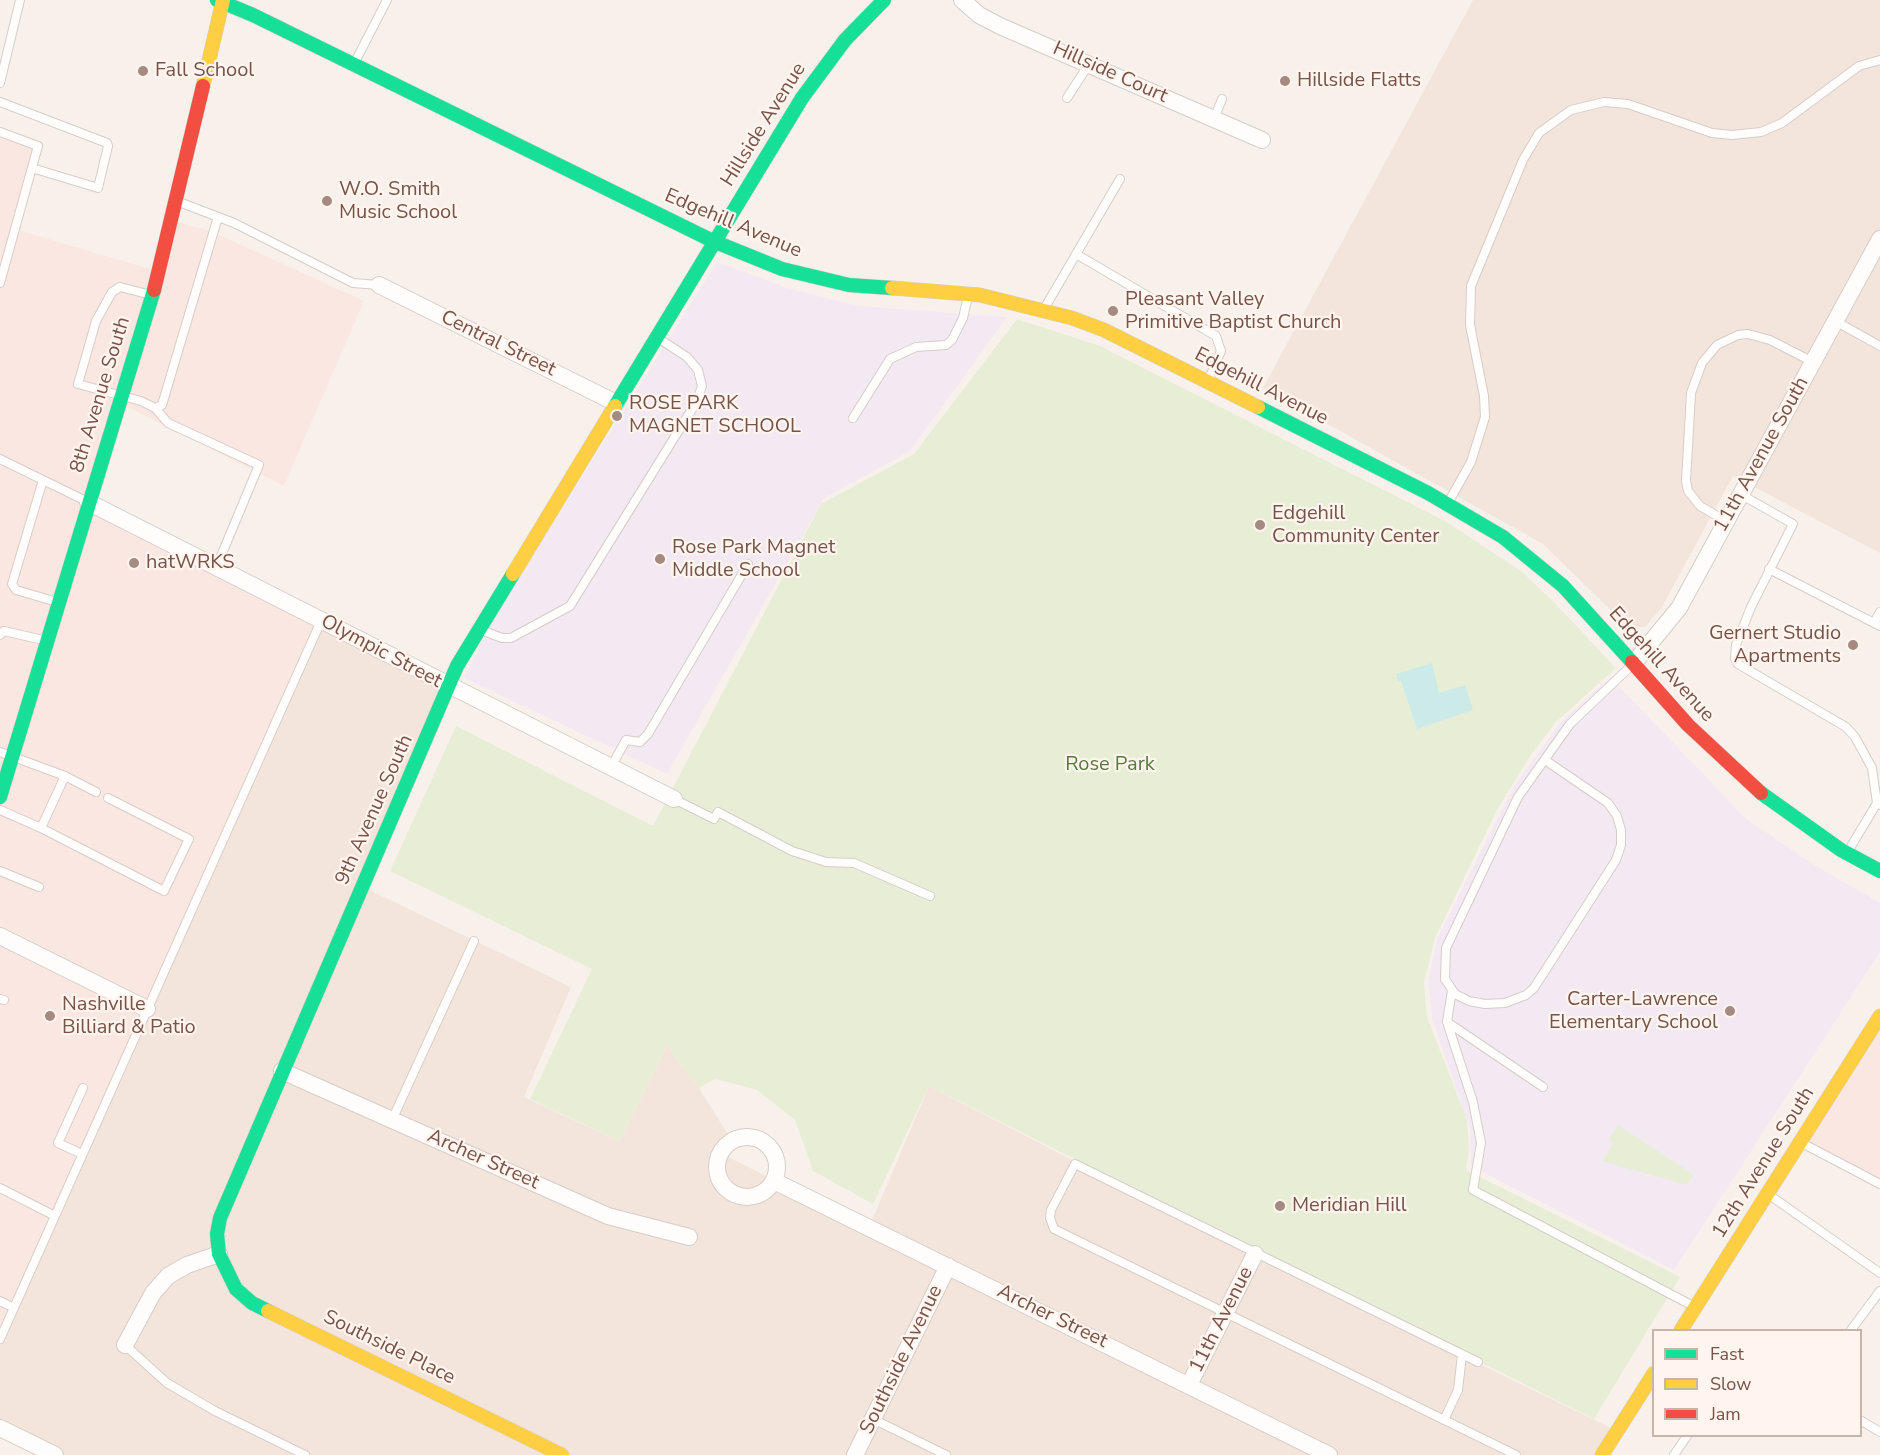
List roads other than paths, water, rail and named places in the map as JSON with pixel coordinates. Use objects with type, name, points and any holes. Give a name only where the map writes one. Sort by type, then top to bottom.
[{"type":"street","name":"Hillside Avenue","points":[[616,403],[713,241],[821,70],[845,40],[884,0]]},
{"type":"street","name":"Hillside Court","points":[[962,0],[989,20],[1262,140]]},
{"type":"street","name":"Edgehill Avenue","points":[[221,1],[713,241],[782,269],[811,278],[868,288],[968,294],[1044,310],[1104,330],[1448,503],[1503,537],[1563,586],[1634,664],[1663,700],[1724,761],[1788,814],[1846,853],[1880,871]]},
{"type":"street","name":"8th Avenue South","points":[[0,797],[6,753],[46,641],[152,296],[177,201],[221,1]]},
{"type":"street","name":"11th Avenue South","points":[[1634,664],[1679,608],[1880,239]]},
{"type":"street","name":"Central Street","points":[[379,285],[616,403]]},
{"type":"street","name":"9th Avenue South","points":[[219,1254],[220,1218],[450,688],[457,666],[616,403]]},
{"type":"street","name":"Olympic Street","points":[[88,502],[450,688],[675,799]]},
{"type":"street","points":[[0,936],[147,1009]]},
{"type":"street","name":"12th Avenue South","points":[[1682,1329],[1880,1016]]},
{"type":"street","name":"Archer Street","points":[[282,1071],[608,1216],[689,1236]]},
{"type":"street","name":"Archer Street","points":[[774,1181],[1329,1455]]},
{"type":"street","points":[[125,1345],[153,1293],[168,1276],[187,1264],[219,1254]]},
{"type":"street","name":"Southside Place","points":[[219,1254],[236,1289],[252,1302],[562,1455]]},
{"type":"street","name":"11th Avenue","points":[[1189,1385],[1227,1314],[1255,1254]]},
{"type":"street","name":"Southside Avenue","points":[[855,1455],[948,1266]]},
{"type":"street","points":[[1602,1455],[1652,1375]]},
{"type":"street","points":[[0,1428],[55,1455]]},
{"type":"lane","points":[[0,83],[20,0]]},
{"type":"lane","points":[[354,65],[387,0]]},
{"type":"lane","points":[[1448,503],[1471,462],[1485,417],[1484,396],[1470,325],[1471,286],[1523,160],[1539,133],[1570,110],[1603,102],[1628,104],[1712,133],[1732,135],[1761,132],[1782,123],[1858,66],[1880,60]]},
{"type":"lane","points":[[1067,98],[1089,64]]},
{"type":"lane","points":[[1214,119],[1222,99]]},
{"type":"lane","points":[[0,102],[106,143],[109,150],[98,188],[32,168]]},
{"type":"lane","points":[[0,132],[38,146],[0,283]]},
{"type":"lane","points":[[1044,310],[1120,179]]},
{"type":"lane","points":[[177,201],[234,223],[353,283],[379,285]]},
{"type":"lane","points":[[154,408],[162,405],[218,217]]},
{"type":"lane","points":[[1076,254],[1216,336],[1221,351],[1208,382]]},
{"type":"lane","points":[[152,296],[120,287],[116,289],[96,321],[78,384],[121,395],[154,408],[168,423],[259,465],[216,568]]},
{"type":"lane","points":[[853,418],[890,359],[916,347],[946,345],[952,340],[963,318],[968,294]]},
{"type":"lane","points":[[1835,321],[1880,346]]},
{"type":"lane","points":[[1726,521],[1695,501],[1686,481],[1691,393],[1702,363],[1717,345],[1738,335],[1748,334],[1770,340],[1813,362]]},
{"type":"lane","points":[[478,629],[507,639],[570,606],[697,401],[702,386],[698,369],[687,357],[656,338]]},
{"type":"lane","points":[[0,459],[88,502]]},
{"type":"lane","points":[[43,480],[12,584],[16,590],[58,602]]},
{"type":"lane","points":[[1740,494],[1793,524],[1742,628],[1734,652],[1735,659],[1745,668],[1845,727],[1855,738],[1872,768],[1878,804],[1846,853]]},
{"type":"lane","points":[[611,768],[626,740],[640,741],[648,734],[748,564]]},
{"type":"lane","points":[[1769,569],[1877,624],[1880,612]]},
{"type":"lane","points":[[0,1339],[321,621]]},
{"type":"lane","points":[[0,635],[4,631],[46,641]]},
{"type":"lane","points":[[1545,760],[1608,803],[1617,816],[1621,830],[1621,845],[1616,860],[1534,988],[1515,1000],[1485,1004],[1462,999],[1452,990],[1443,969],[1446,948],[1518,797],[1570,724],[1634,664]]},
{"type":"lane","points":[[6,753],[64,776],[96,792]]},
{"type":"lane","points":[[41,828],[64,776]]},
{"type":"lane","points":[[0,810],[41,828],[164,891],[189,838],[108,798]]},
{"type":"lane","points":[[675,799],[714,819],[718,812],[792,850],[826,862],[854,862],[930,896]]},
{"type":"lane","points":[[0,871],[39,887]]},
{"type":"lane","points":[[393,1120],[474,940]]},
{"type":"lane","points":[[1452,990],[1448,1022],[1473,1101],[1481,1143],[1473,1190],[1695,1307]]},
{"type":"lane","points":[[1448,1022],[1543,1087]]},
{"type":"lane","points":[[82,1154],[58,1143],[83,1088]]},
{"type":"lane","points":[[1800,1142],[1880,1184]]},
{"type":"lane","points":[[1478,1362],[1075,1164],[1051,1210],[1050,1218],[1054,1229],[1515,1455]]},
{"type":"lane","points":[[0,1188],[55,1216]]},
{"type":"lane","points":[[1767,1194],[1880,1273]]},
{"type":"lane","points":[[1852,1329],[1880,1291]]},
{"type":"lane","points":[[0,1301],[14,1308]]},
{"type":"lane","points":[[125,1345],[167,1383],[215,1411],[305,1455]]},
{"type":"lane","points":[[1444,1420],[1458,1390],[1462,1354]]},
{"type":"lane","points":[[873,1419],[946,1455]]},
{"type":"lane","points":[[1862,1421],[1880,1432]]},
{"type":"lane","points":[[1674,1455],[1686,1437]]},
{"type":"water","points":[[1432,663],[1439,693],[1465,685],[1473,710],[1417,729],[1401,681],[1398,681],[1396,674]]},
{"type":"place","name":"Fall School","points":[[143,71]]},
{"type":"place","name":"Hillside Flatts","points":[[1285,81]]},
{"type":"place","name":"W.O. Smith Music School","points":[[327,201]]},
{"type":"place","name":"Pleasant Valley Primitive Baptist Church","points":[[1113,311]]},
{"type":"place","name":"ROSE PARK MAGNET SCHOOL","points":[[617,416]]},
{"type":"place","name":"Edgehill Community Center","points":[[1260,525]]},
{"type":"place","name":"Rose Park Magnet Middle School","points":[[660,559]]},
{"type":"place","name":"hatWRKS","points":[[134,563]]},
{"type":"place","name":"Gernert Studio Apartments","points":[[1853,645]]},
{"type":"place","name":"Carter-Lawrence Elementary School","points":[[1730,1011]]},
{"type":"place","name":"Nashville Billiard & Patio","points":[[50,1016]]},
{"type":"place","name":"Meridian Hill","points":[[1280,1206]]},
{"type":"park label","name":"Rose Park","points":[[1110,765]]}]
